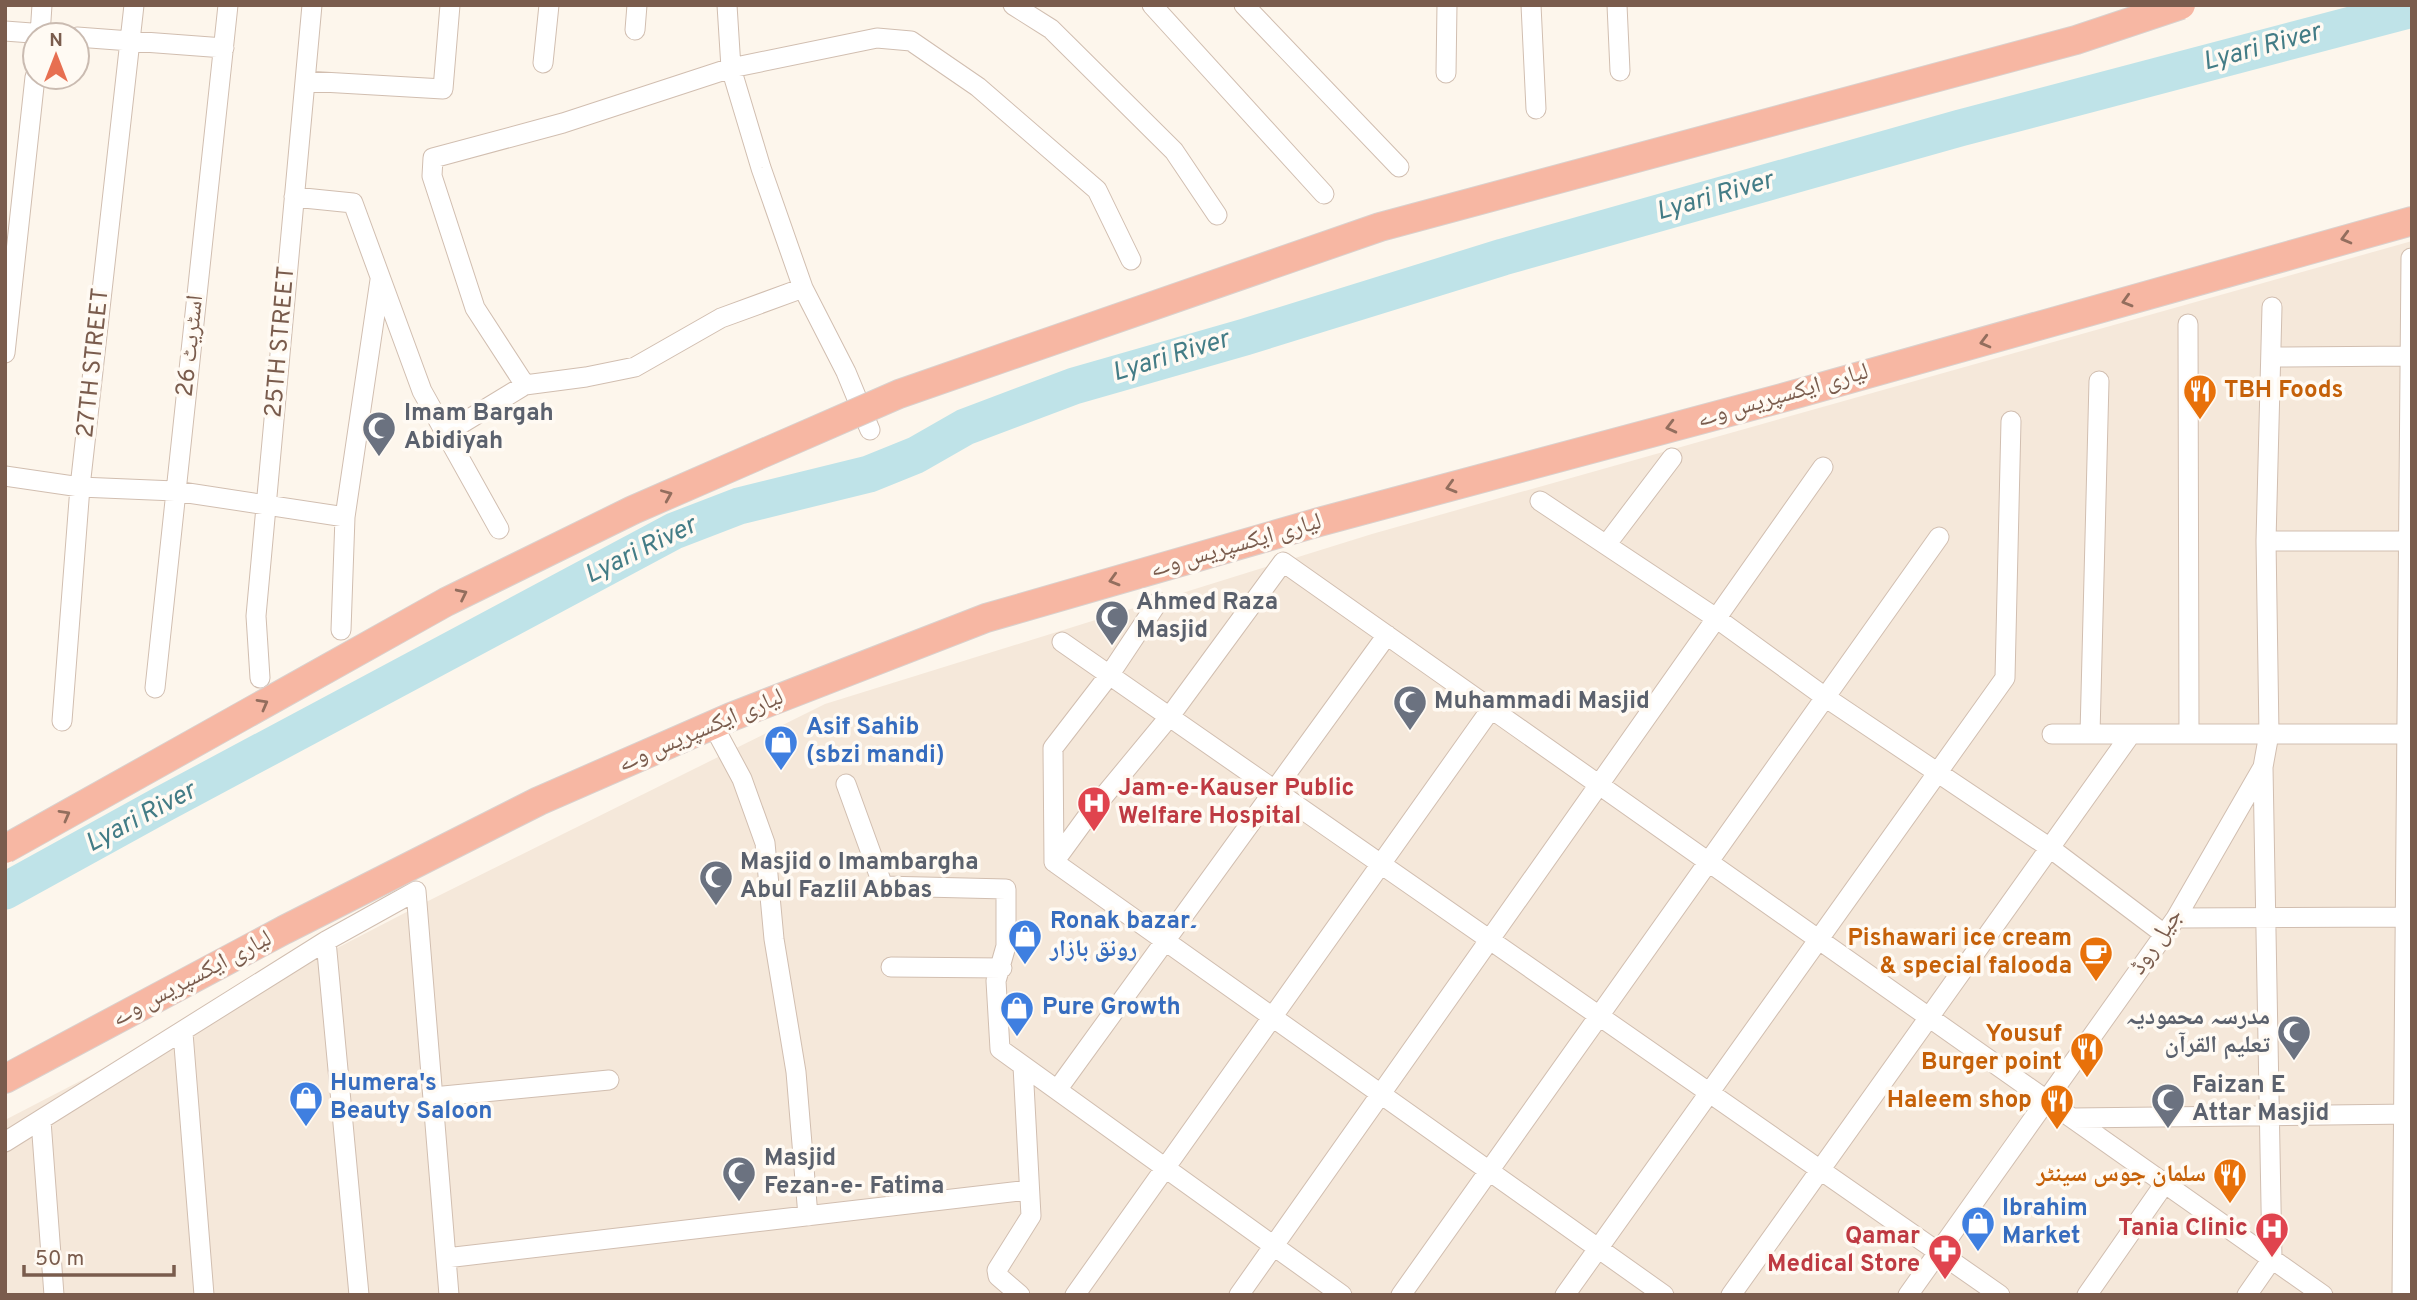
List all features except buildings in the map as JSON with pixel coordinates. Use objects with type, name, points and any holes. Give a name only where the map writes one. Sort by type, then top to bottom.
[{"type":"highway","points":[[5,849],[446,602],[633,510],[899,394],[1380,227],[2076,40],[2181,5]]},
{"type":"highway","name":"لیاری ایکسپریس وے","points":[[5,1079],[274,935],[475,832],[713,725],[960,628],[1066,594],[1587,449],[1789,396],[2412,221]]},
{"type":"street","name":"27TH STREET","points":[[62,721],[80,487],[134,5]]},
{"type":"street","name":"اسٹریٹ 26","points":[[155,688],[228,5]]},
{"type":"street","name":"25TH STREET","points":[[260,678],[256,616],[312,5]]},
{"type":"street","points":[[305,81],[443,89],[450,5]]},
{"type":"street","points":[[543,63],[549,5]]},
{"type":"street","points":[[635,30],[637,5]]},
{"type":"street","points":[[727,5],[731,68],[761,168],[803,288],[846,372],[870,430]]},
{"type":"street","points":[[1013,5],[1051,29],[1174,151],[1217,215]]},
{"type":"street","points":[[1152,5],[1324,194]]},
{"type":"street","points":[[1244,5],[1399,167]]},
{"type":"street","points":[[1446,73],[1447,5]]},
{"type":"street","points":[[1531,5],[1536,109]]},
{"type":"street","points":[[1617,5],[1620,71]]},
{"type":"street","points":[[91,38],[225,48]]},
{"type":"street","points":[[524,385],[475,309],[432,176],[433,158],[563,123],[731,68],[877,38],[911,41],[978,87],[1097,190],[1131,260]]},
{"type":"street","points":[[5,354],[33,91]]},
{"type":"street","points":[[294,197],[353,203],[422,391],[499,529]]},
{"type":"street","points":[[2402,1295],[2408,1114],[2411,258]]},
{"type":"street","points":[[341,629],[345,517],[380,278]]},
{"type":"street","points":[[446,433],[524,385],[635,367],[721,318],[803,288]]},
{"type":"street","name":"جیل روڈ","points":[[1908,1295],[2176,918],[2263,766],[2269,734],[2266,541],[2273,307]]},
{"type":"street","points":[[2188,324],[2189,734]]},
{"type":"street","points":[[2271,357],[2411,356]]},
{"type":"street","points":[[2090,734],[2099,381]]},
{"type":"street","points":[[1565,1295],[2005,678],[2011,421]]},
{"type":"street","points":[[1606,545],[1672,458]]},
{"type":"street","points":[[1239,1295],[1823,467]]},
{"type":"street","points":[[5,477],[80,487],[176,491],[345,517]]},
{"type":"street","points":[[1540,500],[1716,618],[1937,774],[2050,848],[2164,934]]},
{"type":"street","points":[[1401,1295],[1939,537]]},
{"type":"street","points":[[2266,541],[2410,541]]},
{"type":"street","points":[[1054,862],[1089,814],[1170,716],[1283,562],[2323,1295]]},
{"type":"street","points":[[1054,862],[1053,748],[1110,674],[1158,602]]},
{"type":"street","points":[[1057,1090],[1387,635]]},
{"type":"street","points":[[1062,642],[2000,1295]]},
{"type":"street","points":[[1075,1295],[1491,709]]},
{"type":"street","points":[[713,725],[742,779],[765,844],[774,939],[796,1072],[808,1216]]},
{"type":"street","points":[[2052,734],[2409,734]]},
{"type":"street","points":[[1731,1295],[2131,734]]},
{"type":"street","points":[[2247,1295],[2273,1259],[2263,766]]},
{"type":"street","points":[[846,785],[883,886],[1006,889],[1006,946],[1002,968],[996,981],[1000,1049],[1342,1295]]},
{"type":"street","points":[[1054,862],[1664,1295]]},
{"type":"street","points":[[5,1142],[326,941],[416,891],[449,1295]]},
{"type":"street","points":[[2176,918],[2409,917]]},
{"type":"street","points":[[326,941],[359,1295]]},
{"type":"street","points":[[891,967],[1002,968]]},
{"type":"street","points":[[183,1032],[204,1295]]},
{"type":"street","points":[[1020,1295],[998,1276],[997,1270],[1031,1216],[1023,1066]]},
{"type":"street","points":[[433,1097],[609,1080]]},
{"type":"street","points":[[2073,1118],[2408,1114]]},
{"type":"street","points":[[41,1121],[54,1295]]},
{"type":"street","points":[[2087,1295],[2165,1183]]},
{"type":"street","points":[[446,1258],[1030,1190]]},
{"type":"shaded area","points":[[2412,241],[2412,1295],[5,1295],[5,1120],[424,903],[825,704],[1372,534]]},
{"type":"waterway","name":"Lyari River","points":[[5,891],[674,531],[739,506],[869,474],[916,455],[965,427],[1074,386],[1245,337],[1503,257],[1960,128],[2412,9]]},
{"type":"place","name":"TBH Foods","points":[[2200,421]]},
{"type":"place","name":"Imam Bargah Abidiyah","points":[[379,458]]},
{"type":"place","name":"Ahmed Raza Masjid","points":[[1112,647]]},
{"type":"place","name":"Muhammadi Masjid","points":[[1410,732]]},
{"type":"place","name":"Asif Sahib (sbzi mandi)","points":[[781,772]]},
{"type":"place","name":"Jam-e-Kauser Public Welfare Hospital","points":[[1094,833]]},
{"type":"place","name":"Masjid o Imambargha Abul Fazlil Abbas","points":[[716,907]]},
{"type":"place","name":"Ronak bazar۔ رونق بازار","points":[[1025,966]]},
{"type":"place","name":"Pishawari ice cream & special falooda","points":[[2096,983]]},
{"type":"place","name":"Pure Growth","points":[[1017,1038]]},
{"type":"place","name":"مدرسہ محمودیہ تعلیم القرآن","points":[[2294,1062]]},
{"type":"place","name":"Yousuf Burger point","points":[[2087,1079]]},
{"type":"place","name":"Humera's Beauty Saloon","points":[[306,1128]]},
{"type":"place","name":"Faizan E Attar Masjid","points":[[2168,1130]]},
{"type":"place","name":"Haleem shop","points":[[2057,1131]]},
{"type":"place","name":"Masjid Fezan-e- Fatima","points":[[739,1203]]},
{"type":"place","name":"سلمان جوس سینٹر","points":[[2230,1205]]},
{"type":"place","name":"Ibrahim Market","points":[[1978,1253]]},
{"type":"place","name":"Tania Clinic","points":[[2272,1259]]},
{"type":"place","name":"Qamar Medical Store","points":[[1945,1281]]}]
